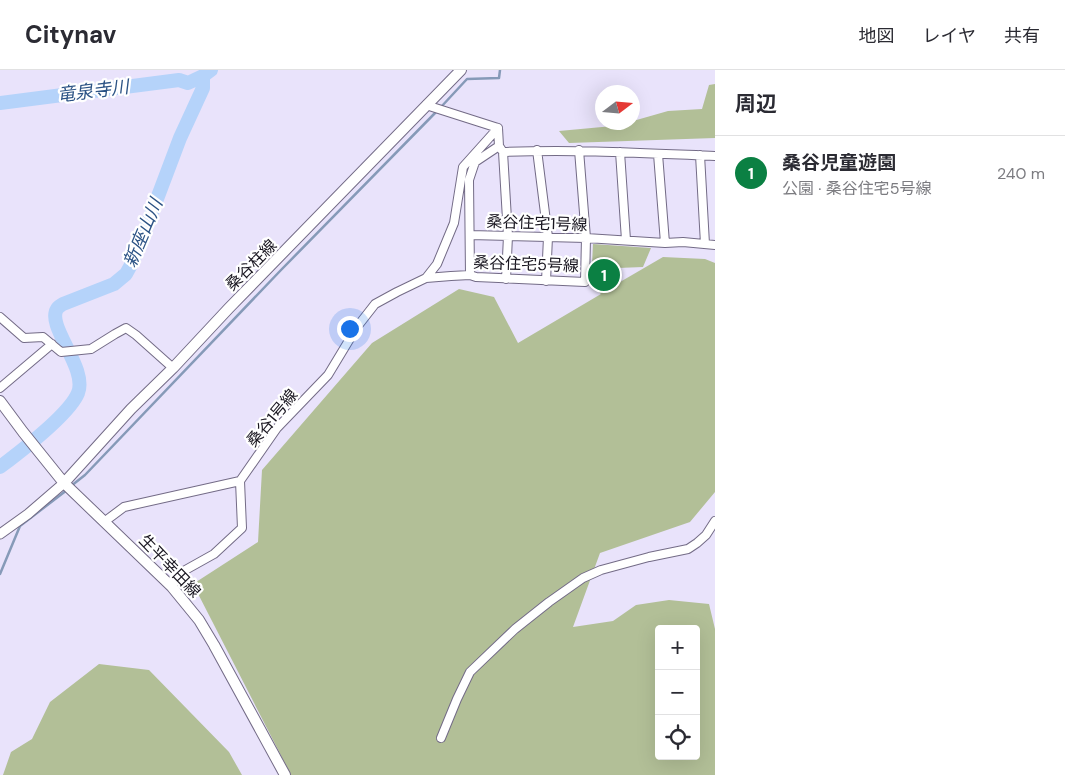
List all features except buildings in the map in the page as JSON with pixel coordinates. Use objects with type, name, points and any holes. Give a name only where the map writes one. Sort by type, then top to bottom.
[{"type":"main road","name":"桑谷柱線","points":[[64,483],[131,409],[461,70]]},
{"type":"main road","name":"生平幸田線","points":[[0,401],[64,483],[172,588],[199,620],[285,775]]},
{"type":"street","points":[[426,105],[498,128]]},
{"type":"street","points":[[498,128],[508,236],[506,279]]},
{"type":"street","points":[[426,278],[437,264],[454,223],[464,167],[498,128]]},
{"type":"street","points":[[501,149],[579,150],[715,156]]},
{"type":"street","name":"桑谷住宅1号線","points":[[501,149],[475,162],[469,180],[470,235],[586,238],[715,245]]},
{"type":"street","points":[[537,150],[548,237],[546,281]]},
{"type":"street","name":"桑谷住宅5号線","points":[[426,278],[470,275],[506,279],[585,282],[586,238],[579,150]]},
{"type":"street","points":[[620,152],[626,240]]},
{"type":"street","points":[[658,154],[665,243]]},
{"type":"street","points":[[700,155],[704,244]]},
{"type":"street","points":[[470,235],[470,275]]},
{"type":"street","name":"桑谷1号線","points":[[240,480],[277,428],[328,375],[357,328],[375,304],[426,278]]},
{"type":"street","points":[[0,317],[24,338],[43,337],[61,352],[91,349],[126,328],[173,368]]},
{"type":"street","points":[[0,388],[52,344]]},
{"type":"street","points":[[104,522],[124,507],[240,480],[242,528],[214,554],[180,573],[172,588]]},
{"type":"street","points":[[0,534],[28,514],[64,483]]},
{"type":"street","points":[[441,738],[470,672],[515,629],[549,602],[583,578],[601,570],[688,549],[706,535],[715,521]]},
{"type":"green space","points":[[715,84],[715,138],[569,143],[559,131],[595,128],[595,130],[640,130],[640,119],[668,111],[702,109],[709,85]]},
{"type":"green space","points":[[593,244],[651,248],[643,267],[618,268],[616,283],[608,289],[663,257],[705,259],[715,263],[715,492],[690,522],[600,553],[573,627],[613,621],[636,605],[669,600],[709,604],[715,629],[715,775],[291,775],[193,584],[258,542],[262,470],[372,343],[459,289],[494,297],[518,343],[601,294],[591,285]]},
{"type":"green space","points":[[99,664],[149,670],[229,752],[242,775],[3,775],[11,752],[32,739],[50,702]]},
{"type":"waterway","name":"竜泉寺川","points":[[0,103],[179,80],[188,83],[211,70]]},
{"type":"waterway","points":[[441,107],[467,79],[499,78],[500,70]]},
{"type":"waterway","name":"新座山川","points":[[0,467],[55,422],[73,402],[78,393],[80,383],[73,360],[57,326],[55,316],[57,309],[63,304],[114,284],[126,274],[143,236],[180,138],[203,88],[203,76]]},
{"type":"waterway","points":[[71,486],[85,475],[281,270],[437,111]]},
{"type":"waterway","points":[[0,574],[20,526],[67,490]]},
{"type":"place","name":"桑谷児童遊園","points":[[604,275]]}]
